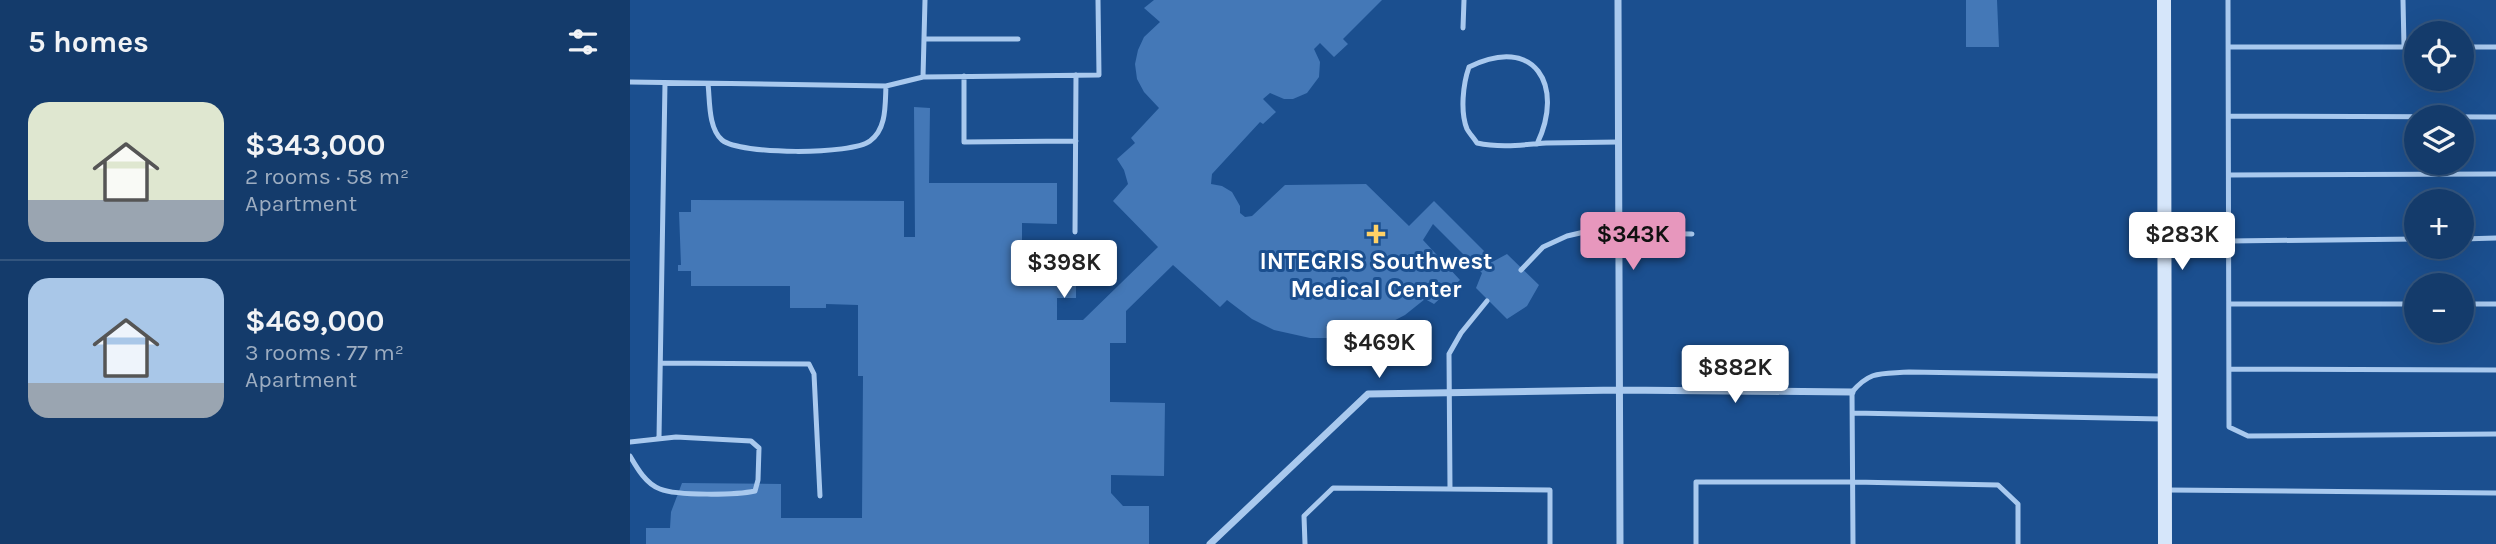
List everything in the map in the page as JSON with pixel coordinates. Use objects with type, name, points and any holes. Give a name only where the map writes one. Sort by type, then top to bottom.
[{"type":"main road","points":[[2164,0],[2165,544]]},
{"type":"street","points":[[1618,0],[1620,544]]},
{"type":"street","points":[[1210,544],[1368,394],[1619,390],[1852,392]]},
{"type":"lane","points":[[923,77],[925,0]]},
{"type":"lane","points":[[630,82],[886,86],[923,77],[1099,75],[1098,0]]},
{"type":"lane","points":[[1463,29],[1464,0]]},
{"type":"lane","points":[[2228,0],[2229,426],[2248,436],[2496,434]]},
{"type":"lane","points":[[2229,47],[2404,47],[2403,0]]},
{"type":"lane","points":[[924,39],[1018,39]]},
{"type":"lane","points":[[2474,47],[2496,47]]},
{"type":"lane","points":[[1537,144],[1548,116],[1543,81],[1537,67],[1524,58],[1503,57],[1481,61],[1469,67],[1464,80],[1464,106],[1467,128],[1477,143],[1494,146],[1619,142]]},
{"type":"lane","points":[[1075,232],[1076,75]]},
{"type":"lane","points":[[964,76],[964,142],[1076,141]]},
{"type":"lane","points":[[659,438],[664,83]]},
{"type":"lane","points":[[708,84],[715,130],[722,140],[770,150],[842,150],[861,146],[872,140],[884,119],[886,86]]},
{"type":"lane","points":[[2229,116],[2496,117]]},
{"type":"lane","points":[[2229,175],[2496,174]]},
{"type":"lane","points":[[1521,270],[1543,247],[1567,236],[1593,230],[1692,234]]},
{"type":"lane","points":[[2474,239],[2496,238]]},
{"type":"lane","points":[[2229,241],[2404,239]]},
{"type":"lane","points":[[1450,489],[1449,354],[1461,333],[1487,301]]},
{"type":"lane","points":[[2229,304],[2404,304]]},
{"type":"lane","points":[[2474,304],[2496,304]]},
{"type":"lane","points":[[662,363],[809,364],[814,374],[820,496]]},
{"type":"lane","points":[[2229,369],[2496,370]]},
{"type":"lane","points":[[1853,544],[1852,392],[1863,379],[1879,374],[1909,372],[2165,376]]},
{"type":"lane","points":[[1853,413],[2165,419]]},
{"type":"lane","points":[[630,442],[659,438],[751,440],[759,448],[758,480],[755,491],[743,494],[673,492],[658,489],[645,478],[630,456]]},
{"type":"lane","points":[[1696,544],[1696,482],[1998,485],[2018,504],[2018,544]]},
{"type":"lane","points":[[1305,544],[1304,516],[1334,488],[1550,490],[1550,544]]},
{"type":"lane","points":[[2165,490],[2496,493]]},
{"type":"building","points":[[1154,0],[1382,0],[1343,39],[1348,44],[1334,57],[1320,43],[1314,49],[1320,62],[1319,77],[1307,93],[1293,99],[1284,99],[1270,93],[1263,99],[1276,112],[1263,124],[1260,122],[1212,174],[1211,184],[1232,192],[1240,206],[1240,213],[1245,217],[1252,216],[1285,185],[1366,184],[1409,226],[1434,201],[1494,261],[1507,254],[1539,285],[1527,306],[1507,319],[1476,288],[1482,273],[1433,224],[1423,240],[1460,280],[1434,304],[1425,299],[1405,315],[1378,329],[1335,338],[1310,338],[1274,330],[1252,319],[1227,300],[1220,307],[1173,265],[1126,311],[1126,343],[1110,343],[1110,402],[1165,403],[1164,476],[1111,475],[1111,493],[1123,506],[1149,506],[1149,544],[646,544],[646,528],[670,528],[671,512],[682,483],[781,484],[781,518],[862,518],[863,376],[858,376],[858,305],[826,304],[826,308],[790,308],[790,286],[691,286],[691,271],[678,271],[678,265],[681,265],[679,212],[691,212],[691,200],[904,201],[904,237],[915,237],[914,107],[930,108],[929,183],[1057,183],[1057,224],[1022,223],[1022,266],[1058,266],[1058,273],[1076,274],[1076,298],[1057,298],[1057,320],[1083,320],[1158,247],[1113,201],[1128,184],[1117,159],[1135,143],[1131,138],[1159,108],[1144,92],[1137,79],[1135,64],[1144,37],[1160,22],[1144,8]]},
{"type":"building","points":[[1966,0],[1997,0],[1999,47],[1966,47]]},
{"type":"place","name":"INTEGRIS Southwest Medical Center","points":[[1376,234]]}]
